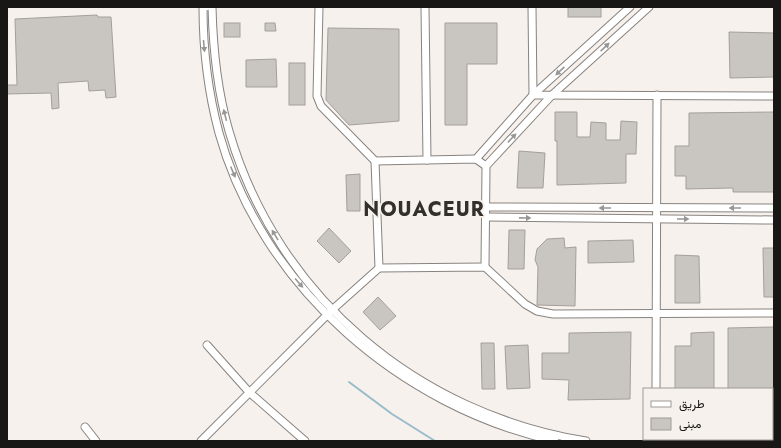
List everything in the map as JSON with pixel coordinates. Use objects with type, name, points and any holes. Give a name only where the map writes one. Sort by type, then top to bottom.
[{"type":"street","points":[[206,7],[203,7],[203,39],[207,78],[220,134],[230,165],[245,200],[274,250],[293,276],[330,312],[389,360],[452,402],[486,420],[555,441]]},
{"type":"street","points":[[212,7],[212,38],[220,93],[229,131],[239,161],[251,190],[281,245],[330,312]]},
{"type":"street","points":[[319,7],[318,101],[375,161],[379,268]]},
{"type":"street","points":[[425,7],[427,160]]},
{"type":"street","points":[[532,7],[533,95]]},
{"type":"street","points":[[476,159],[533,95],[630,7]]},
{"type":"street","points":[[486,267],[486,166],[552,95],[649,7]]},
{"type":"street","points":[[533,95],[774,96]]},
{"type":"street","points":[[656,388],[657,95]]},
{"type":"street","points":[[375,161],[476,159],[486,166]]},
{"type":"street","points":[[486,207],[774,208]]},
{"type":"street","points":[[486,217],[774,220]]},
{"type":"street","points":[[200,441],[330,312],[379,268],[486,267],[525,304],[537,311],[553,314],[657,315],[774,313]]},
{"type":"street","points":[[207,344],[249,392],[305,441]]},
{"type":"street","points":[[85,427],[96,441]]},
{"type":"street","points":[[522,430],[586,441]]},
{"type":"building","points":[[568,7],[601,7],[601,17],[568,17]]},
{"type":"building","points":[[97,15],[98,17],[111,17],[116,97],[106,98],[105,90],[89,91],[88,81],[58,83],[59,108],[52,109],[51,93],[7,94],[7,85],[17,85],[15,19]]},
{"type":"building","points":[[224,23],[240,23],[240,37],[224,37]]},
{"type":"building","points":[[265,23],[275,23],[276,31],[265,31]]},
{"type":"building","points":[[445,23],[497,23],[497,64],[467,64],[467,125],[445,125]]},
{"type":"building","points":[[328,28],[399,29],[399,121],[349,125],[326,100]]},
{"type":"building","points":[[729,32],[774,33],[774,77],[730,78]]},
{"type":"building","points":[[276,59],[277,87],[246,87],[246,60]]},
{"type":"building","points":[[289,63],[305,63],[305,105],[289,105]]},
{"type":"building","points":[[555,112],[577,112],[577,137],[590,137],[591,122],[606,123],[606,140],[620,140],[621,121],[637,122],[636,154],[626,154],[626,183],[557,185],[557,141],[555,141]]},
{"type":"building","points":[[774,112],[774,192],[733,192],[733,188],[686,189],[686,176],[675,176],[675,146],[689,146],[689,113]]},
{"type":"building","points":[[519,151],[545,153],[543,188],[517,188]]},
{"type":"building","points":[[360,174],[360,211],[347,211],[346,175]]},
{"type":"building","points":[[329,228],[351,251],[339,263],[317,241]]},
{"type":"building","points":[[509,230],[525,230],[524,269],[508,269]]},
{"type":"building","points":[[564,238],[565,248],[576,247],[575,306],[537,305],[538,267],[535,260],[537,249],[547,239]]},
{"type":"building","points":[[633,240],[634,262],[588,263],[588,241]]},
{"type":"building","points":[[763,248],[774,248],[774,297],[764,297]]},
{"type":"building","points":[[675,255],[699,256],[700,303],[675,303]]},
{"type":"building","points":[[378,297],[396,316],[380,330],[363,312]]},
{"type":"building","points":[[774,327],[774,389],[728,388],[728,328]]},
{"type":"building","points":[[631,332],[630,399],[568,400],[569,380],[542,379],[542,353],[569,353],[569,333]]},
{"type":"building","points":[[714,332],[714,388],[675,388],[675,346],[691,346],[691,333]]},
{"type":"building","points":[[481,343],[494,343],[495,389],[482,389]]},
{"type":"building","points":[[528,345],[530,388],[507,389],[505,346]]},
{"type":"waterway","points":[[349,382],[392,414],[435,441]]},
{"type":"district","name":"NOUACEUR","points":[[424,209]]}]
